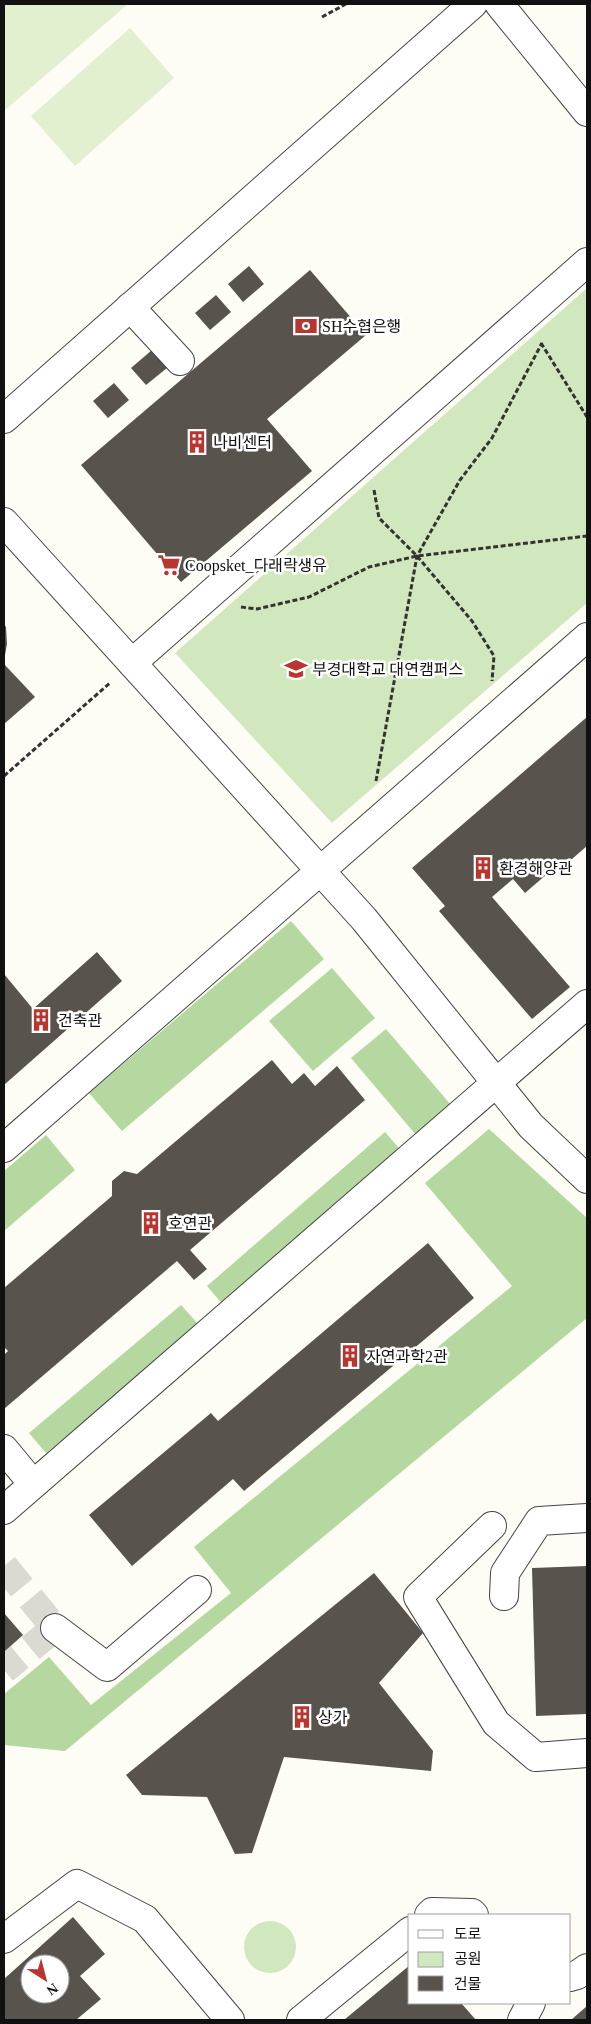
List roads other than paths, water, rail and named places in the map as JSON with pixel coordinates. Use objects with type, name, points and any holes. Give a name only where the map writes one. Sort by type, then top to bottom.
[{"type":"street","points":[[4,419],[474,4]]},
{"type":"street","points":[[499,4],[587,112]]},
{"type":"street","points":[[132,663],[587,262]]},
{"type":"street","points":[[130,308],[180,361]]},
{"type":"street","points":[[4,522],[364,919],[531,1126],[587,1179]]},
{"type":"street","points":[[4,1148],[587,636]]},
{"type":"street","points":[[4,1510],[587,1004]]},
{"type":"street","points":[[4,1449],[34,1484]]},
{"type":"street","points":[[504,1596],[506,1573],[539,1521],[587,1518]]},
{"type":"street","points":[[492,1526],[418,1597],[496,1724],[536,1757],[587,1753]]},
{"type":"street","points":[[55,1628],[107,1667],[197,1590]]},
{"type":"street","points":[[4,1939],[77,1884],[145,1919],[230,2020]]},
{"type":"street","points":[[430,1914],[432,1912],[473,1914]]},
{"type":"street","points":[[301,2020],[408,1933]]},
{"type":"street","points":[[571,1977],[578,1975],[587,1968]]},
{"type":"street","points":[[522,2020],[530,2004]]},
{"type":"tunnel","points":[[4,1566],[55,1628],[4,1670]]},
{"type":"place","name":"SH수협은행","points":[[306,326]]},
{"type":"place","name":"나비센터","points":[[197,442]]},
{"type":"place","name":"Coopsket_다래락생유","points":[[169,565]]},
{"type":"place","name":"부경대학교 대연캠퍼스","points":[[296,669]]},
{"type":"place","name":"환경해양관","points":[[483,868]]},
{"type":"place","name":"건축관","points":[[41,1020]]},
{"type":"place","name":"호연관","points":[[151,1223]]},
{"type":"place","name":"자연과학2관","points":[[350,1356]]},
{"type":"place","name":"상가","points":[[302,1717]]}]
